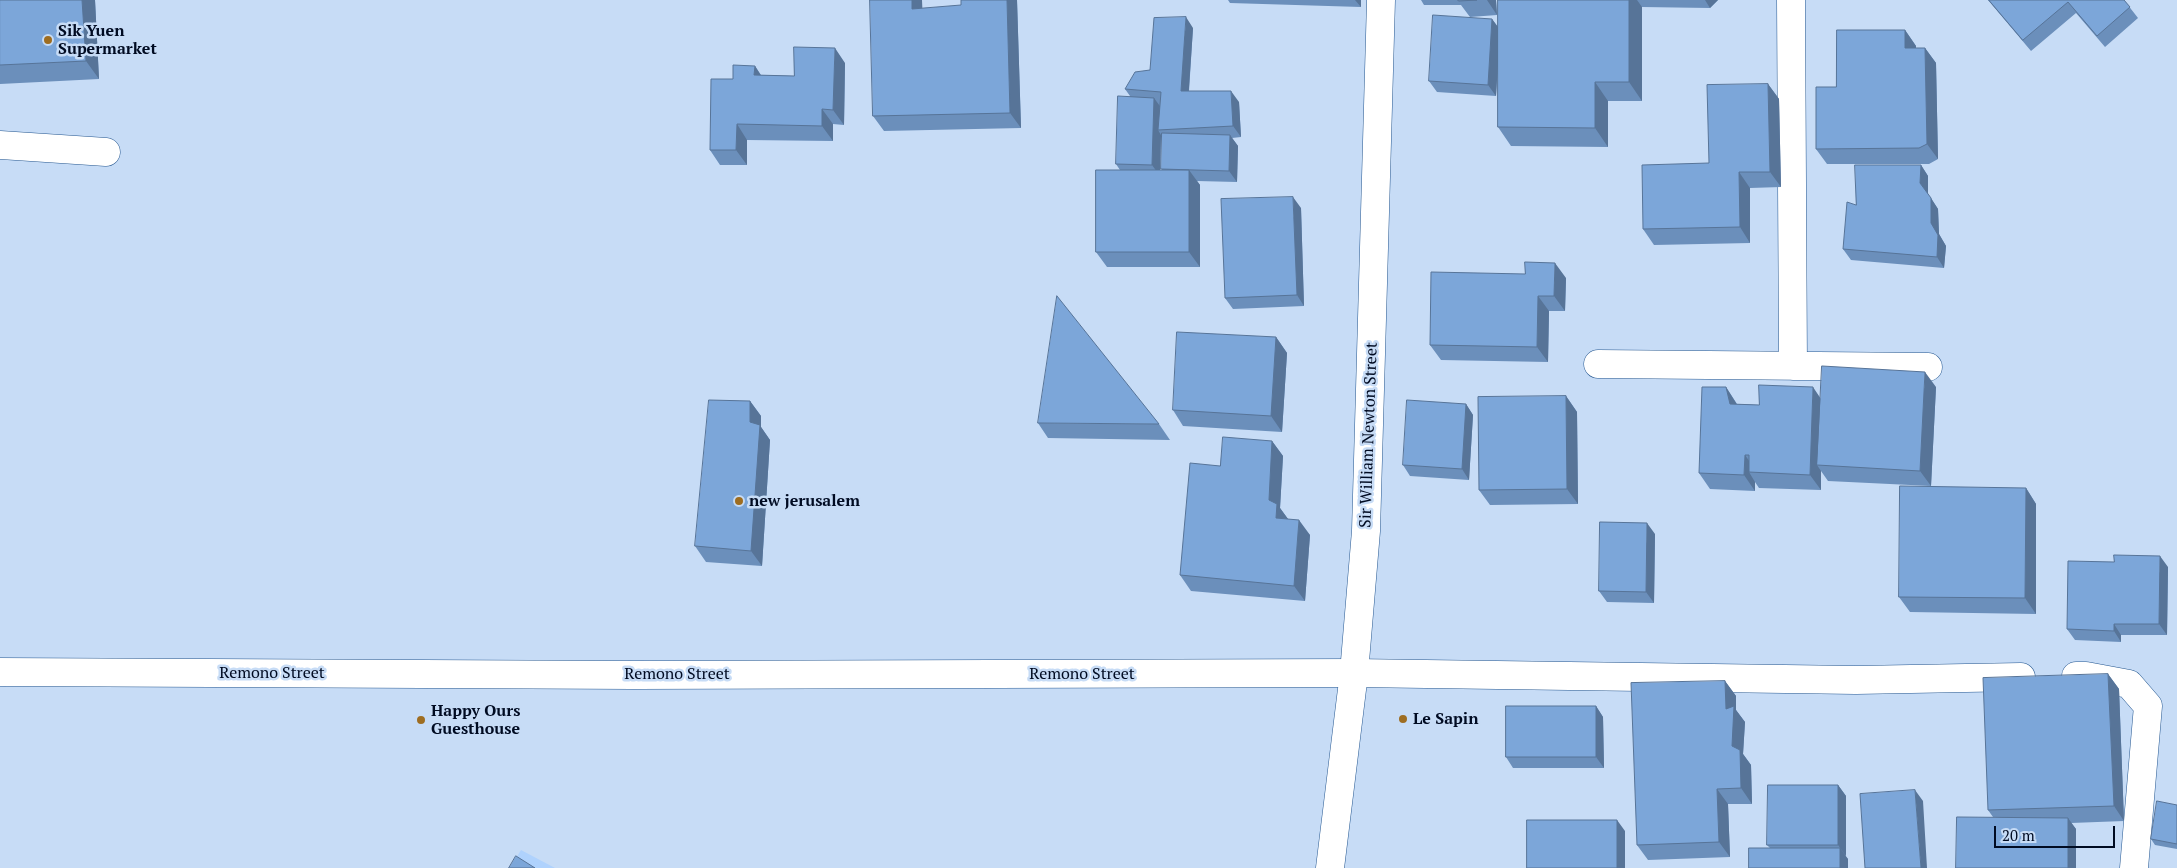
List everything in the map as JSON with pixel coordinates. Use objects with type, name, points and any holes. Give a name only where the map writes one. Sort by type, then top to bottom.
[{"type":"street","name":"Sir William Newton Street","points":[[1330,868],[1354,673],[1366,530],[1381,0]]},
{"type":"street","points":[[1791,0],[1793,366]]},
{"type":"street","points":[[0,145],[106,152]]},
{"type":"street","points":[[1598,364],[1928,367]]},
{"type":"street","name":"Remono Street","points":[[0,672],[614,674],[1354,673],[1856,680],[2086,676],[2129,684],[2148,706],[2134,868]]},
{"type":"shaded area","points":[[521,850],[555,868],[510,868]]},
{"type":"building","name":"Sik Yuen Supermarket","points":[[0,0],[82,0],[86,61],[0,65]]},
{"type":"building","points":[[870,0],[912,0],[912,9],[961,5],[961,0],[1007,0],[1010,113],[873,116]]},
{"type":"building","points":[[1498,0],[1629,0],[1629,82],[1595,82],[1595,128],[1498,127]]},
{"type":"building","points":[[1989,0],[2124,0],[2130,7],[2097,36],[2068,2],[2023,40]]},
{"type":"building","points":[[1433,15],[1492,19],[1488,85],[1429,81]]},
{"type":"building","points":[[1186,17],[1181,91],[1231,91],[1233,126],[1158,130],[1161,92],[1125,89],[1135,72],[1150,70],[1154,18]]},
{"type":"building","points":[[1837,30],[1905,30],[1905,48],[1925,48],[1927,144],[1919,148],[1816,149],[1816,87],[1836,87]]},
{"type":"building","points":[[794,47],[835,48],[833,110],[822,109],[822,126],[737,124],[736,150],[710,150],[711,79],[733,79],[733,65],[755,66],[754,75],[794,76]]},
{"type":"building","points":[[1768,84],[1770,172],[1739,172],[1740,227],[1643,229],[1642,165],[1709,163],[1707,85]]},
{"type":"building","points":[[1118,96],[1154,98],[1152,165],[1116,164]]},
{"type":"building","points":[[1162,133],[1230,135],[1229,171],[1161,169]]},
{"type":"building","points":[[1855,165],[1921,165],[1920,183],[1931,198],[1931,223],[1938,235],[1937,257],[1843,249],[1847,202],[1856,205]]},
{"type":"building","points":[[1096,170],[1189,170],[1189,252],[1096,252]]},
{"type":"building","points":[[1293,197],[1297,295],[1225,298],[1221,199]]},
{"type":"building","points":[[1525,262],[1555,263],[1554,296],[1538,296],[1537,347],[1430,345],[1431,272],[1525,274]]},
{"type":"building","points":[[1057,296],[1159,424],[1038,423]]},
{"type":"building","points":[[1177,332],[1276,337],[1271,416],[1173,410]]},
{"type":"building","points":[[1822,366],[1925,372],[1920,471],[1817,465]]},
{"type":"building","points":[[1759,385],[1813,387],[1810,475],[1749,472],[1749,455],[1745,455],[1744,475],[1699,473],[1702,387],[1726,387],[1730,404],[1759,405]]},
{"type":"building","points":[[1566,396],[1567,489],[1479,490],[1478,397]]},
{"type":"building","name":"new jerusalem","points":[[709,400],[750,401],[750,422],[760,425],[751,551],[695,546]]},
{"type":"building","points":[[1407,400],[1466,404],[1462,469],[1403,465]]},
{"type":"building","points":[[1223,437],[1272,441],[1269,500],[1277,504],[1276,518],[1299,520],[1294,586],[1180,575],[1190,463],[1220,466]]},
{"type":"building","points":[[1900,486],[2026,488],[2025,598],[1899,597]]},
{"type":"building","points":[[1600,522],[1647,523],[1646,592],[1599,591]]},
{"type":"building","points":[[2114,555],[2160,556],[2159,624],[2114,624],[2114,631],[2067,629],[2068,561],[2114,562]]},
{"type":"building","points":[[2108,674],[2114,806],[1988,810],[1983,678]]},
{"type":"building","points":[[1725,681],[1726,709],[1734,706],[1732,746],[1740,750],[1741,788],[1717,789],[1719,842],[1637,845],[1631,683]]},
{"type":"building","points":[[1506,706],[1596,706],[1596,757],[1506,757]]},
{"type":"building","points":[[1768,785],[1838,785],[1838,845],[1767,845]]},
{"type":"building","points":[[1915,790],[1921,868],[1865,868],[1860,794]]},
{"type":"building","points":[[2157,801],[2177,805],[2177,844],[2151,839]]},
{"type":"building","points":[[1957,817],[2068,818],[2068,868],[1956,868]]},
{"type":"building","points":[[1527,820],[1617,820],[1617,868],[1527,868]]},
{"type":"building","points":[[1749,848],[1840,848],[1840,868],[1749,868]]},
{"type":"building","points":[[516,856],[535,868],[509,868]]},
{"type":"place","name":"Sik Yuen Supermarket","points":[[48,40]]},
{"type":"place","name":"new jerusalem","points":[[739,501]]},
{"type":"place","name":"Le Sapin","points":[[1403,719]]},
{"type":"place","name":"Happy Ours Guesthouse","points":[[421,720]]}]
